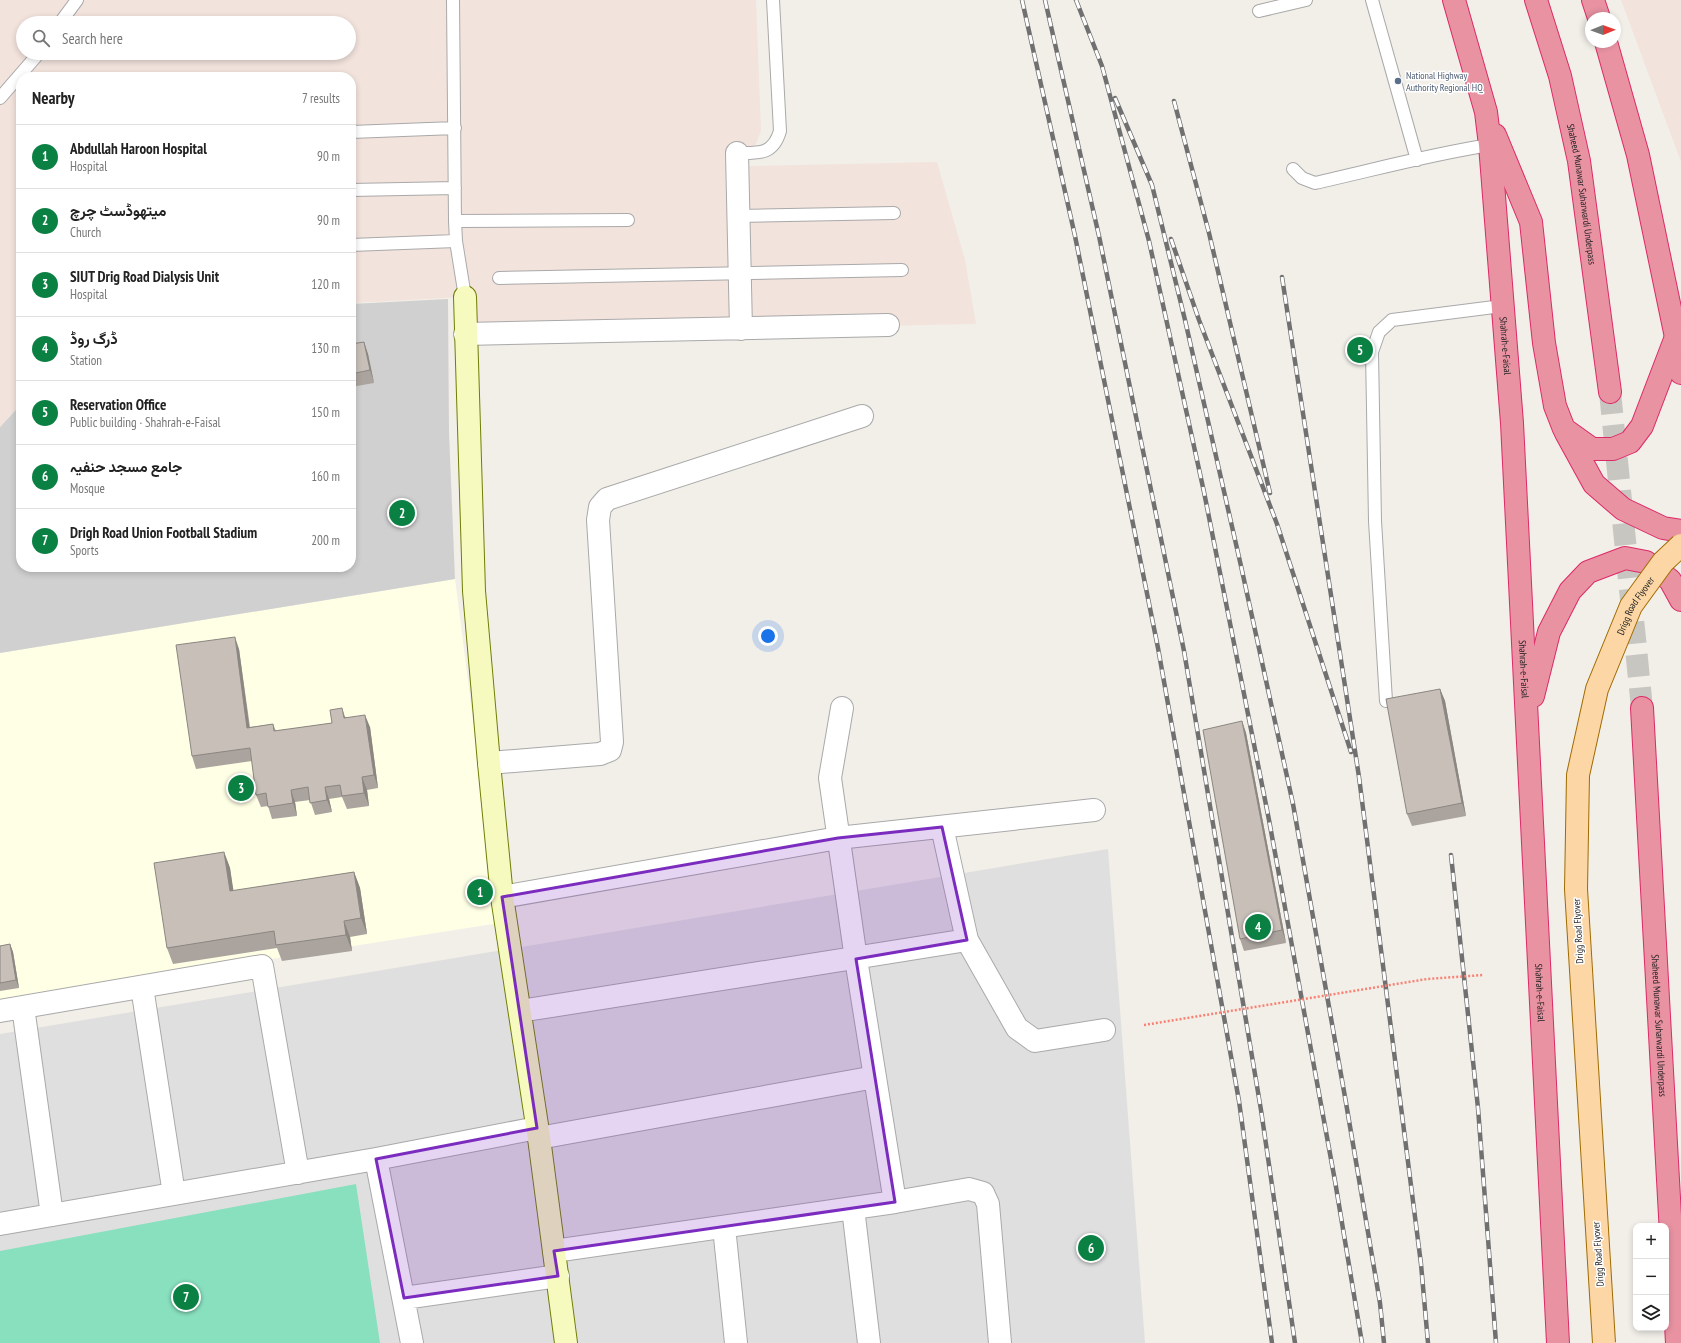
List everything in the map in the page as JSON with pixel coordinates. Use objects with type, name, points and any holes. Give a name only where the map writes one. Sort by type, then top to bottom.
[{"type":"highway","name":"Shahrah-e-Faisal","points":[[1454,0],[1486,112],[1490,145],[1512,431],[1528,716],[1558,1343]]},
{"type":"highway","name":"Shaheed Munawar Suharwardi Underpass","points":[[1536,0],[1560,76],[1579,161],[1610,392]]},
{"type":"highway","points":[[1593,0],[1597,12]]},
{"type":"highway","points":[[1608,48],[1638,155],[1676,337],[1681,373]]},
{"type":"highway","points":[[1486,112],[1531,222],[1544,343],[1555,406],[1564,429],[1594,484],[1623,509],[1663,528],[1681,531]]},
{"type":"highway","points":[[1564,429],[1592,449],[1613,449],[1630,442],[1642,426],[1676,337]]},
{"type":"highway","points":[[1528,716],[1549,632],[1570,591],[1588,572],[1625,558],[1646,562],[1670,580],[1681,600]]},
{"type":"highway","name":"Shaheed Munawar Suharwardi Underpass","points":[[1642,708],[1677,1343]]},
{"type":"main road","name":"Drigg Road Flyover","points":[[1604,1343],[1576,889],[1578,775],[1597,689],[1631,606],[1664,562],[1681,545]]},
{"type":"street","points":[[737,153],[741,329]]},
{"type":"street","points":[[465,297],[474,591],[489,763],[502,897],[538,1133],[566,1343]]},
{"type":"street","points":[[465,334],[888,325]]},
{"type":"street","points":[[489,763],[600,754],[610,750],[612,742],[598,520],[600,507],[607,499],[862,416]]},
{"type":"street","points":[[842,708],[830,778],[856,958],[895,1202]]},
{"type":"street","points":[[502,897],[838,838],[1094,810]]},
{"type":"street","points":[[942,827],[967,940],[1017,1028],[1035,1042],[1104,1030]]},
{"type":"street","points":[[520,1010],[967,940]]},
{"type":"street","points":[[0,1011],[262,966],[298,1173]]},
{"type":"street","points":[[142,986],[174,1194]]},
{"type":"street","points":[[23,1007],[52,1215]]},
{"type":"street","points":[[0,1224],[875,1077]]},
{"type":"street","points":[[376,1160],[412,1343]]},
{"type":"street","points":[[554,1251],[895,1202],[969,1189],[983,1193],[988,1204],[1000,1343]]},
{"type":"street","points":[[853,1208],[869,1343]]},
{"type":"street","points":[[724,1227],[736,1343]]},
{"type":"street","points":[[404,1298],[558,1276]]},
{"type":"lane","points":[[65,16],[77,0]]},
{"type":"lane","points":[[453,0],[455,221],[456,241],[465,297]]},
{"type":"lane","points":[[737,153],[761,153],[769,149],[777,142],[780,131],[773,0]]},
{"type":"lane","points":[[1259,11],[1306,0]]},
{"type":"lane","points":[[1372,0],[1417,160]]},
{"type":"lane","points":[[22,72],[32,60]]},
{"type":"lane","points":[[0,98],[16,79]]},
{"type":"lane","points":[[356,132],[455,128]]},
{"type":"lane","points":[[1293,169],[1302,178],[1315,183],[1447,152],[1490,145]]},
{"type":"lane","points":[[356,190],[455,188]]},
{"type":"lane","points":[[738,216],[894,213]]},
{"type":"lane","points":[[455,221],[628,220]]},
{"type":"lane","points":[[356,245],[456,241]]},
{"type":"lane","points":[[499,278],[902,270]]},
{"type":"lane","points":[[1386,701],[1375,521],[1372,352],[1379,332],[1392,320],[1502,306]]},
{"type":"path","points":[[1144,1025],[1427,979],[1483,975]]},
{"type":"highlighted area","points":[[942,827],[967,940],[856,959],[895,1202],[554,1251],[558,1276],[404,1298],[376,1159],[537,1128],[502,897],[838,838]]},
{"type":"shaded area","points":[[0,0],[756,0],[761,131],[747,166],[937,162],[965,260],[976,324],[465,334],[465,297],[356,303],[356,72],[16,72],[16,409],[0,427]]},
{"type":"shaded area","points":[[1621,0],[1681,0],[1681,162]]},
{"type":"shaded area","points":[[448,299],[449,432],[455,579],[0,653],[0,427],[16,409],[16,572],[356,572],[356,304]]},
{"type":"shaded area","points":[[455,579],[499,923],[0,1002],[0,653]]},
{"type":"shaded area","points":[[1108,849],[1145,1343],[0,1343],[0,1034]]},
{"type":"green space","points":[[356,1184],[380,1343],[0,1343],[0,1251]]},
{"type":"building","points":[[364,342],[370,370],[356,373],[356,343]]},
{"type":"building","points":[[235,637],[247,728],[273,724],[274,731],[332,723],[330,710],[342,708],[344,718],[365,715],[374,775],[362,777],[364,793],[342,796],[340,785],[325,787],[327,800],[310,803],[308,787],[291,790],[293,803],[268,807],[266,793],[256,795],[250,748],[192,756],[176,645]]},
{"type":"building","points":[[1440,689],[1462,803],[1407,814],[1386,699]]},
{"type":"building","points":[[1242,721],[1282,930],[1240,939],[1203,730]]},
{"type":"building","points":[[224,852],[230,891],[354,872],[361,918],[344,921],[346,935],[276,945],[274,931],[167,948],[154,863]]},
{"type":"building","points":[[10,944],[16,980],[0,983],[0,946]]},
{"type":"tunnel","points":[[1610,392],[1642,708]]},
{"type":"railway","points":[[1022,0],[1075,236],[1158,648],[1239,1101],[1272,1343]]},
{"type":"railway","points":[[1045,0],[1099,236],[1184,651],[1261,1110],[1295,1343]]},
{"type":"railway","points":[[1076,0],[1102,66],[1149,241],[1204,492],[1269,820],[1335,1181],[1362,1343]]},
{"type":"railway","points":[[1115,98],[1152,185],[1185,320],[1293,804],[1380,1303],[1384,1343]]},
{"type":"railway","points":[[1174,101],[1209,233],[1270,493]]},
{"type":"railway","points":[[1171,239],[1199,320],[1277,524],[1351,752]]},
{"type":"railway","points":[[1282,277],[1359,777],[1421,1264],[1428,1343]]},
{"type":"railway","points":[[1451,855],[1478,1108],[1496,1343]]},
{"type":"place","name":"National Highway Authority Regional HQ","points":[[1398,81]]},
{"type":"place","name":"Reservation Office","points":[[1360,350]]},
{"type":"place","name":"میتھوڈسٹ چرچ","points":[[402,513]]},
{"type":"place","name":"SIUT Drig Road Dialysis Unit","points":[[241,788]]},
{"type":"place","name":"Abdullah Haroon Hospital","points":[[480,892]]},
{"type":"place","name":"ڈرگ روڈ","points":[[1258,927]]},
{"type":"place","name":"جامع مسجد حنفیہ","points":[[1091,1248]]},
{"type":"place","name":"Drigh Road Union Football Stadium","points":[[186,1297]]}]
